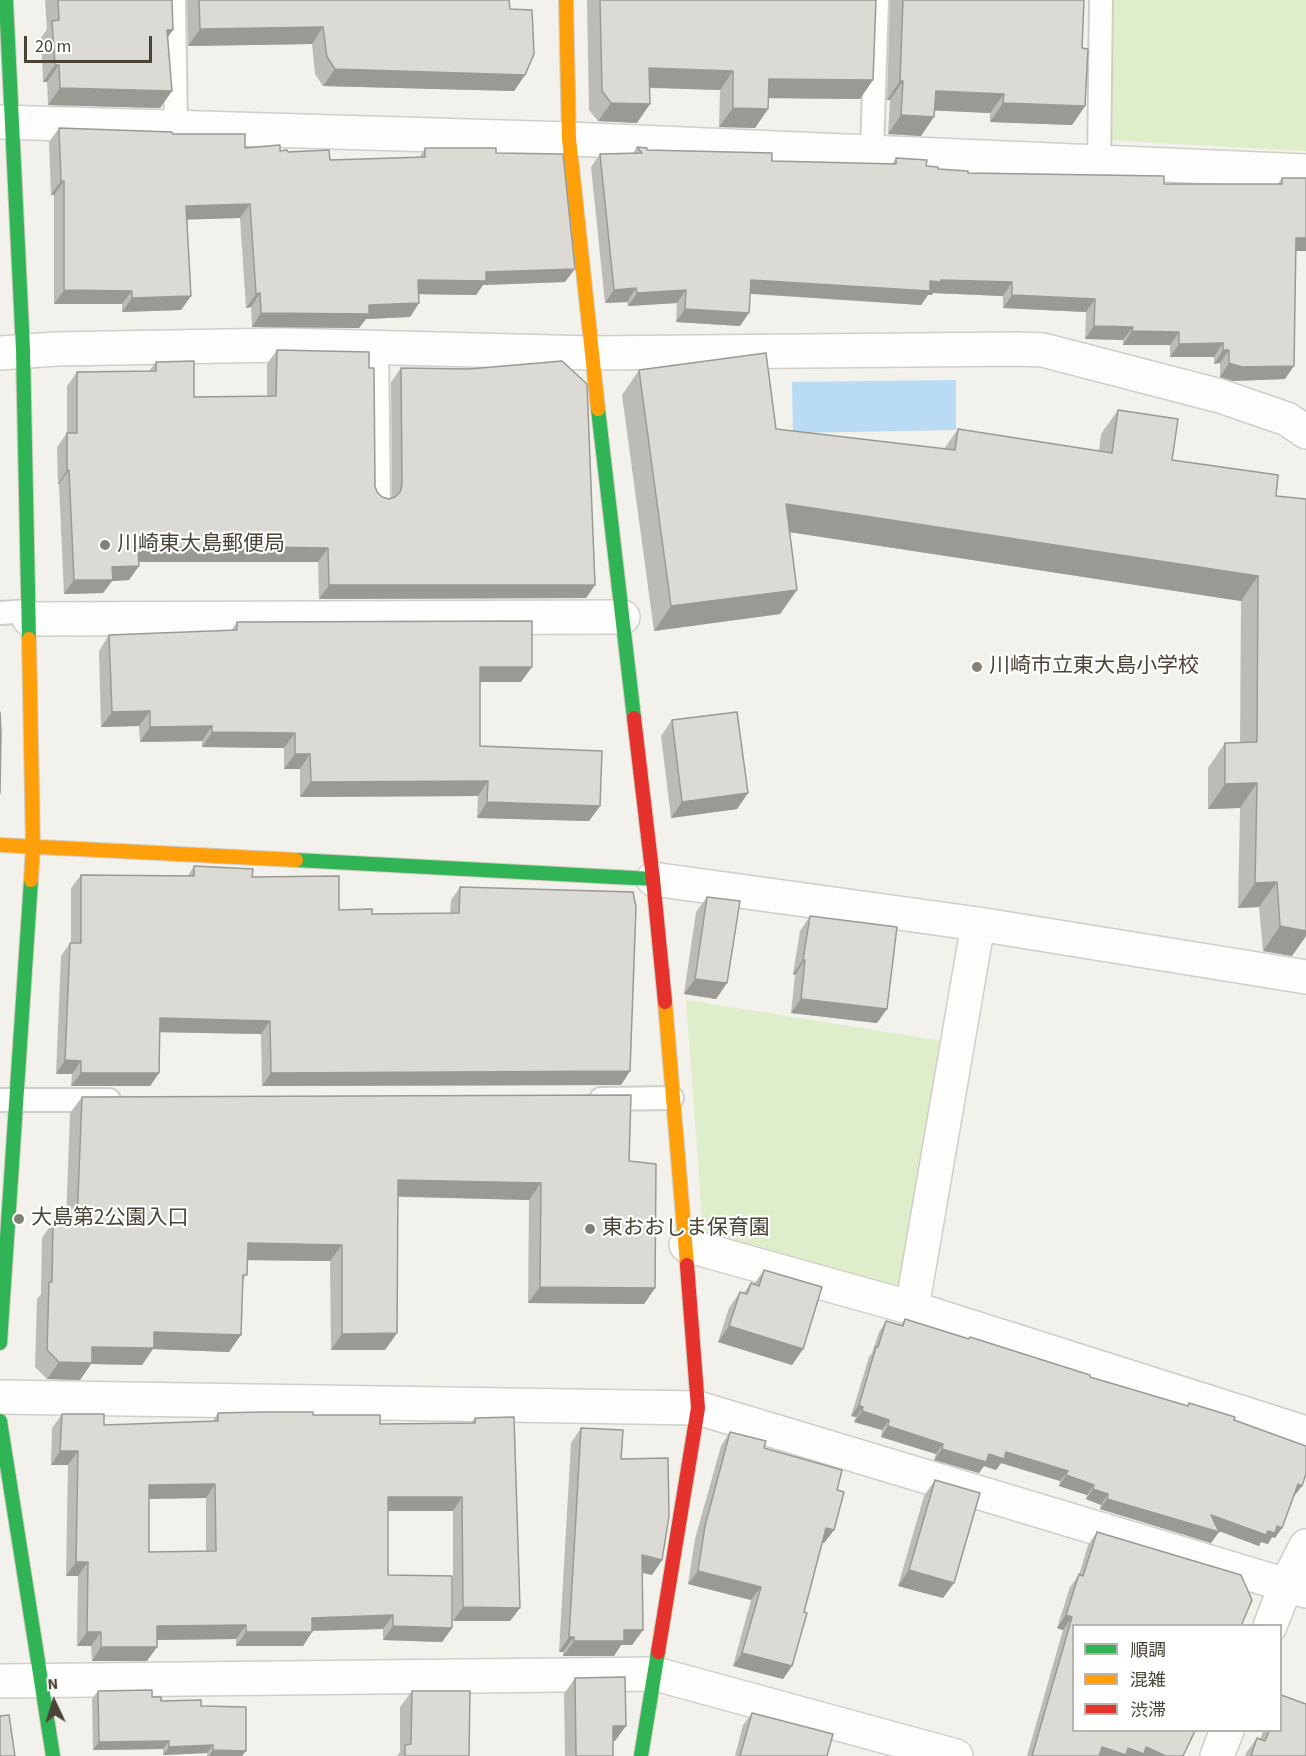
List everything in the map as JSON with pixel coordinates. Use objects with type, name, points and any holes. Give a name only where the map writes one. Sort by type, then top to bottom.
[{"type":"street","points":[[0,1343],[8,1100],[33,847],[20,614],[6,123],[6,0]]},
{"type":"street","points":[[566,0],[568,139],[653,879],[670,1053],[698,1408],[641,1756]]},
{"type":"street","points":[[6,123],[568,139],[1306,171]]},
{"type":"street","points":[[12,351],[282,345],[591,354],[1043,350],[1220,396],[1287,419],[1306,432]]},
{"type":"street","points":[[20,614],[623,617]]},
{"type":"street","points":[[0,845],[653,879],[978,924],[1306,977]]},
{"type":"street","points":[[912,1308],[978,924]]},
{"type":"street","points":[[686,1245],[912,1308],[1306,1433]]},
{"type":"street","points":[[0,1397],[698,1408],[1296,1588]]},
{"type":"street","points":[[0,1421],[53,1756]]},
{"type":"street","points":[[1271,1624],[1296,1588],[1306,1546]]},
{"type":"street","points":[[0,1681],[656,1674],[956,1756]]},
{"type":"street","points":[[1217,1756],[1227,1732]]},
{"type":"lane","points":[[174,0],[176,128]]},
{"type":"lane","points":[[873,152],[877,0]]},
{"type":"lane","points":[[1099,162],[1101,0]]},
{"type":"lane","points":[[377,348],[379,499]]},
{"type":"lane","points":[[578,1099],[672,1098]]},
{"type":"lane","points":[[8,1100],[126,1100]]},
{"type":"green space","points":[[1111,0],[1306,0],[1306,151],[1106,140]]},
{"type":"green space","points":[[686,1000],[943,1041],[899,1284],[882,1294],[703,1233]]},
{"type":"water","points":[[956,380],[956,430],[793,433],[792,382]]},
{"type":"building","points":[[58,0],[172,0],[173,30],[167,30],[172,91],[60,88],[59,65],[55,65],[52,21],[59,20]]},
{"type":"building","points":[[199,0],[509,0],[510,9],[532,10],[534,54],[525,75],[335,69],[327,57],[323,27],[200,29]]},
{"type":"building","points":[[600,0],[876,0],[873,80],[769,79],[768,109],[733,108],[733,71],[649,68],[650,104],[611,103],[602,91]]},
{"type":"building","points":[[903,0],[1084,0],[1082,48],[1088,49],[1085,106],[1003,103],[1004,94],[936,91],[934,117],[901,115]]},
{"type":"building","points":[[59,128],[172,132],[173,134],[245,134],[245,148],[280,145],[280,151],[287,150],[288,152],[329,150],[330,160],[425,157],[425,148],[496,148],[496,153],[563,154],[575,269],[486,272],[486,281],[418,280],[419,303],[369,305],[369,314],[261,313],[260,293],[256,294],[250,204],[186,206],[191,296],[132,298],[132,291],[64,290],[64,181],[61,181]]},
{"type":"building","points":[[637,147],[647,148],[647,150],[772,153],[772,161],[896,164],[896,158],[927,160],[926,166],[968,171],[968,173],[1164,176],[1164,184],[1282,184],[1282,178],[1306,178],[1306,238],[1296,238],[1294,366],[1242,367],[1229,363],[1229,350],[1223,350],[1223,343],[1179,344],[1179,332],[1132,331],[1133,327],[1094,326],[1095,299],[1012,295],[1012,282],[930,281],[930,291],[751,280],[749,313],[685,309],[686,290],[637,293],[636,288],[614,290],[600,154],[642,153]]},
{"type":"building","points":[[277,350],[369,352],[369,368],[374,368],[375,486],[382,497],[389,499],[400,492],[402,485],[401,368],[469,369],[562,361],[587,384],[595,585],[329,585],[328,548],[265,547],[138,548],[139,566],[112,567],[113,580],[74,580],[67,433],[77,433],[77,372],[156,371],[156,362],[194,361],[194,397],[276,396]]},
{"type":"building","points":[[766,353],[776,429],[955,450],[958,429],[1112,453],[1118,410],[1178,419],[1172,460],[1278,475],[1276,496],[1306,499],[1306,931],[1280,926],[1277,882],[1255,883],[1257,783],[1225,784],[1225,743],[1257,742],[1258,576],[786,504],[797,590],[671,606],[639,370]]},
{"type":"building","points":[[532,621],[532,667],[480,667],[480,746],[602,751],[600,806],[487,802],[488,781],[311,782],[310,754],[295,754],[295,733],[212,732],[212,726],[150,727],[150,711],[112,712],[109,635],[237,630],[237,622]]},
{"type":"building","points":[[0,712],[1,733],[0,793]]},
{"type":"building","points":[[737,712],[748,793],[682,802],[672,720]]},
{"type":"building","points":[[194,866],[253,869],[252,877],[339,876],[339,910],[372,909],[372,914],[459,913],[460,887],[633,892],[636,907],[630,1071],[271,1073],[270,1021],[160,1018],[159,1073],[81,1073],[81,1061],[65,1060],[70,943],[81,943],[81,875],[194,876]]},
{"type":"building","points":[[707,897],[740,901],[727,983],[695,979]]},
{"type":"building","points":[[810,916],[897,927],[887,1009],[801,999],[805,960],[803,960]]},
{"type":"building","points":[[631,1095],[629,1161],[656,1164],[655,1288],[540,1287],[541,1183],[398,1180],[397,1333],[342,1334],[342,1245],[248,1243],[247,1275],[243,1275],[241,1335],[154,1332],[154,1348],[92,1347],[92,1363],[59,1362],[47,1350],[49,1282],[52,1282],[53,1222],[77,1222],[82,1097]]},
{"type":"building","points":[[764,1270],[822,1287],[803,1349],[729,1326],[740,1292],[747,1294],[751,1283],[759,1286]]},
{"type":"building","points":[[905,1319],[969,1339],[970,1337],[1090,1375],[1090,1377],[1188,1406],[1189,1403],[1235,1417],[1234,1420],[1306,1446],[1306,1474],[1302,1486],[1298,1484],[1282,1528],[1277,1526],[1275,1533],[1268,1531],[1266,1535],[1211,1515],[1219,1532],[1107,1499],[1108,1494],[1093,1489],[1094,1485],[1066,1475],[1068,1471],[1006,1452],[1004,1459],[989,1454],[986,1462],[942,1449],[943,1444],[888,1426],[889,1420],[862,1411],[863,1407],[859,1405],[886,1321],[903,1326]]},
{"type":"building","points":[[313,1412],[313,1415],[380,1415],[380,1424],[475,1423],[475,1418],[514,1417],[520,1608],[463,1607],[462,1497],[388,1497],[388,1575],[452,1576],[452,1628],[393,1626],[393,1615],[312,1618],[312,1632],[246,1632],[246,1625],[157,1626],[157,1647],[101,1647],[101,1632],[87,1632],[88,1562],[76,1562],[78,1451],[60,1451],[62,1414],[104,1414],[104,1425],[218,1421],[218,1413]],"holes":[[[215,1484],[216,1551],[149,1552],[149,1485]]]},
{"type":"building","points":[[581,1428],[623,1430],[621,1459],[668,1458],[669,1516],[662,1560],[642,1555],[643,1630],[624,1630],[624,1641],[574,1641],[574,1637],[569,1637]]},
{"type":"building","points":[[730,1432],[766,1441],[764,1448],[842,1470],[837,1490],[844,1492],[834,1530],[826,1528],[804,1612],[807,1613],[792,1666],[742,1653],[761,1587],[698,1571],[705,1526]]},
{"type":"building","points":[[935,1480],[980,1493],[954,1583],[909,1570]]},
{"type":"building","points":[[1097,1532],[1241,1575],[1252,1600],[1242,1624],[1072,1624],[1072,1732],[1195,1732],[1183,1756],[1166,1756],[1146,1747],[1144,1754],[1128,1748],[1126,1755],[1102,1747],[1099,1756],[1032,1756],[1072,1617],[1066,1615],[1079,1574],[1083,1576]]},
{"type":"building","points":[[625,1677],[626,1726],[613,1726],[613,1756],[576,1756],[575,1678]]},
{"type":"building","points":[[152,1690],[152,1697],[161,1697],[161,1701],[201,1700],[201,1706],[246,1707],[246,1751],[213,1750],[213,1745],[169,1747],[169,1741],[99,1742],[98,1691]]},
{"type":"building","points":[[412,1691],[470,1691],[469,1756],[405,1756],[405,1745],[411,1744]]},
{"type":"building","points":[[1282,1695],[1306,1704],[1306,1756],[1251,1756],[1257,1738],[1265,1741],[1269,1732],[1282,1732]]},
{"type":"building","points":[[752,1713],[833,1734],[827,1756],[740,1756]]},
{"type":"building","points":[[9,1715],[15,1756],[0,1756],[0,1716]]},
{"type":"traffic: fast","points":[[6,0],[23,350],[29,639]]},
{"type":"traffic: fast","points":[[598,409],[634,718]]},
{"type":"traffic: fast","points":[[296,860],[653,879]]},
{"type":"traffic: fast","points":[[0,1343],[31,880]]},
{"type":"traffic: fast","points":[[0,1421],[53,1756]]},
{"type":"traffic: fast","points":[[641,1756],[658,1652]]},
{"type":"traffic: slow","points":[[566,0],[569,139],[598,409]]},
{"type":"traffic: slow","points":[[29,639],[33,847],[31,880]]},
{"type":"traffic: slow","points":[[0,845],[296,860]]},
{"type":"traffic: slow","points":[[665,1002],[687,1265]]},
{"type":"traffic: jam","points":[[634,718],[665,1002]]},
{"type":"traffic: jam","points":[[658,1652],[698,1408],[687,1265]]},
{"type":"place","name":"川崎東大島郵便局","points":[[105,545]]},
{"type":"place","name":"川崎市立東大島小学校","points":[[977,667]]},
{"type":"place","name":"大島第2公園入口","points":[[19,1219]]},
{"type":"place","name":"東おおしま保育園","points":[[590,1229]]}]
